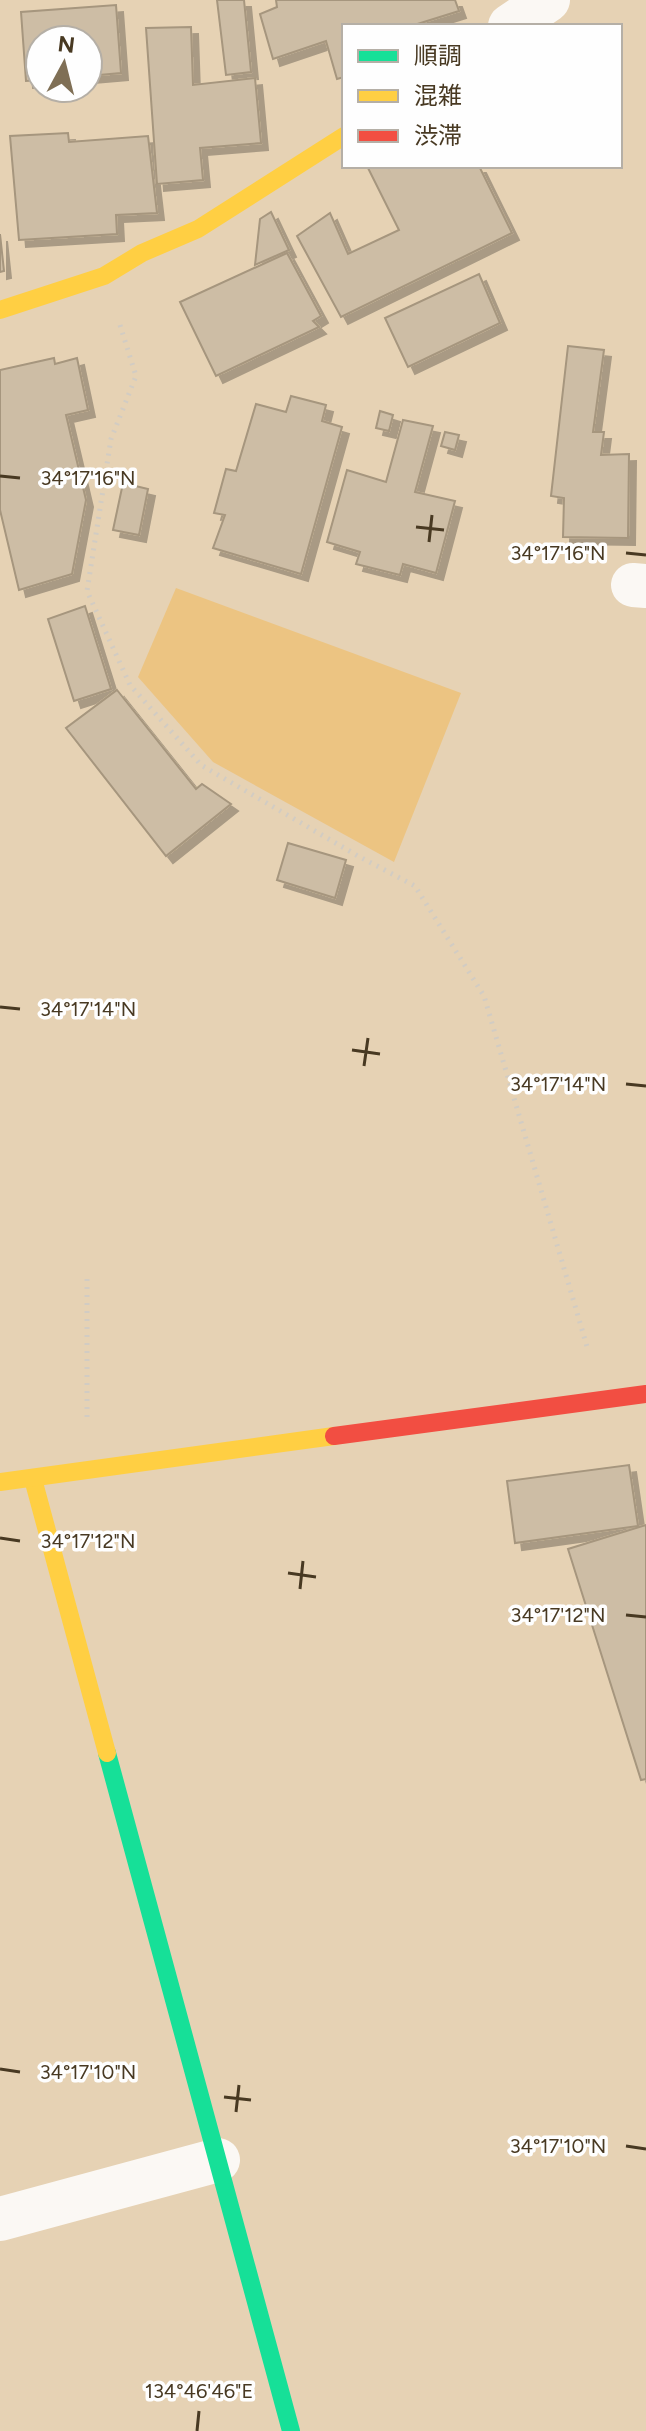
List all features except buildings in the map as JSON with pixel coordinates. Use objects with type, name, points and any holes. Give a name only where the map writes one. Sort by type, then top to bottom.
[{"type":"street","points":[[513,24],[548,0]]},
{"type":"street","points":[[0,310],[104,276],[142,253],[198,229],[342,137]]},
{"type":"street","points":[[0,1482],[646,1394]]},
{"type":"street","points":[[33,1479],[291,2431]]},
{"type":"street","points":[[0,2219],[218,2160]]},
{"type":"path","points":[[104,276],[136,376],[111,439],[87,591],[130,685],[201,765],[415,886],[484,996],[603,1401]]},
{"type":"path","points":[[87,1276],[87,1417],[102,1468]]},
{"type":"shaded area","points":[[176,588],[461,693],[394,862],[213,762],[138,677]]},
{"type":"traffic: fast","points":[[107,1753],[291,2431]]},
{"type":"traffic: slow","points":[[0,310],[104,276],[142,253],[198,229],[342,137]]},
{"type":"traffic: slow","points":[[0,1482],[334,1436]]},
{"type":"traffic: slow","points":[[33,1479],[107,1753]]},
{"type":"traffic: jam","points":[[334,1436],[646,1394]]}]
